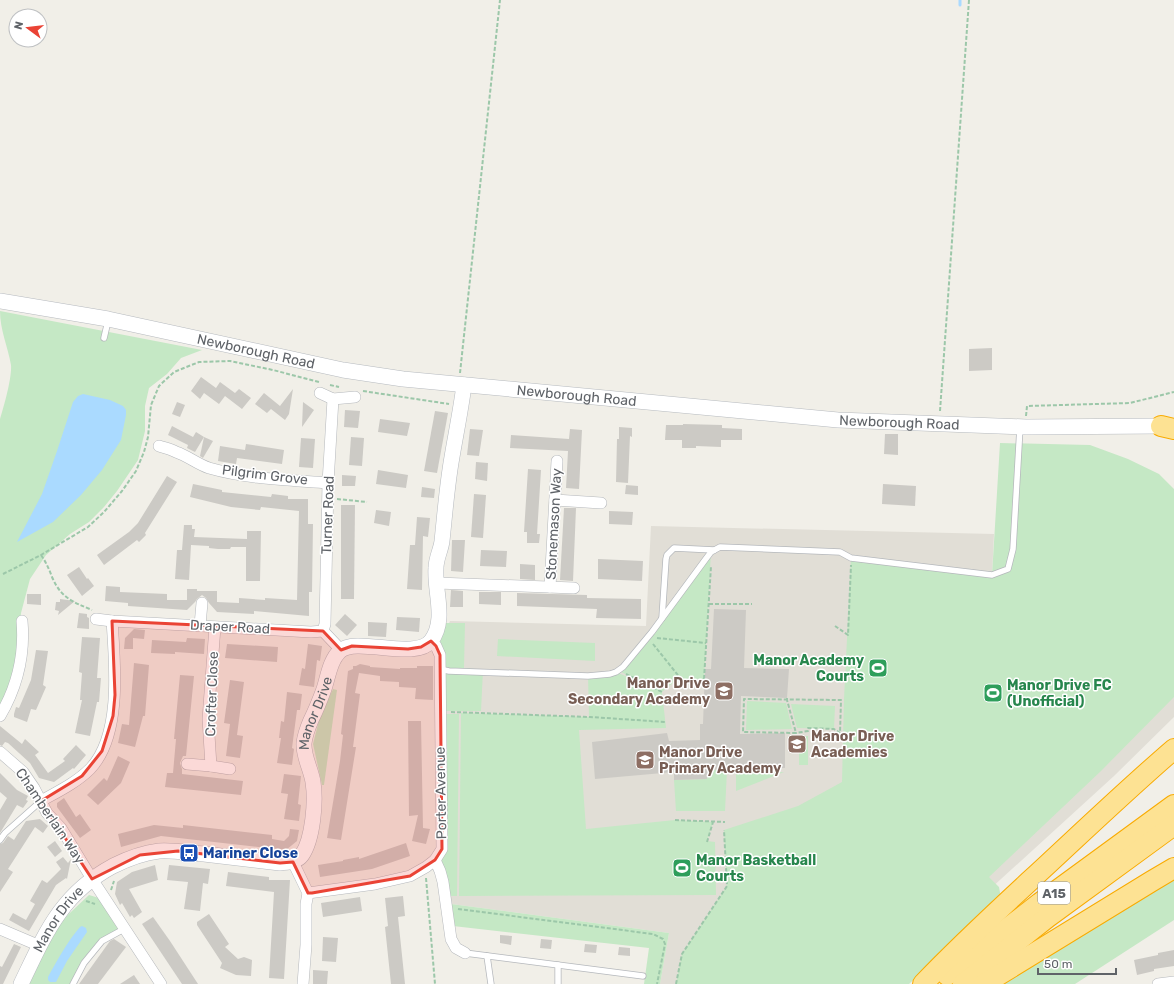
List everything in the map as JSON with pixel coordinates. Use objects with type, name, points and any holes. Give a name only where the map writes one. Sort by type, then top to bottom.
[{"type":"highway","name":"A15","points":[[924,984],[945,961],[1019,891],[1123,794],[1174,749]]},
{"type":"highway","name":"A15","points":[[936,984],[1040,903],[1174,805]]},
{"type":"highway","name":"A15","points":[[963,984],[1048,917],[1174,825]]},
{"type":"highway","points":[[984,984],[1174,868]]},
{"type":"street","name":"Newborough Road","points":[[0,301],[108,318],[343,370],[462,380],[838,420],[1023,427],[1170,426]]},
{"type":"street","points":[[323,631],[340,650],[352,646],[408,649],[421,647],[427,645],[431,641],[436,632],[439,616],[439,597],[436,567],[441,546],[451,458],[461,406],[462,380]]},
{"type":"street","points":[[321,388],[333,399],[356,394]]},
{"type":"street","name":"Turner Road","points":[[323,631],[325,624],[328,483],[333,399]]},
{"type":"street","name":"Pilgrim Grove","points":[[159,446],[177,452],[192,461],[209,468],[260,478],[328,483]]},
{"type":"street","name":"Stonemason Way","points":[[550,588],[557,461]]},
{"type":"street","points":[[555,500],[601,503]]},
{"type":"street","name":"Stonemason Way","points":[[437,583],[574,588]]},
{"type":"street","points":[[200,625],[202,602]]},
{"type":"street","name":"Draper Road","points":[[96,619],[215,627],[311,632],[323,631]]},
{"type":"street","points":[[0,716],[13,690],[19,671],[23,636],[22,621]]},
{"type":"street","points":[[41,801],[82,776],[98,759],[102,751],[113,716],[115,695],[112,621]]},
{"type":"street","name":"Crofter Close","points":[[211,766],[208,719],[215,627]]},
{"type":"street","name":"Porter Avenue","points":[[308,893],[375,884],[410,876],[435,860],[442,849],[440,712],[443,671],[440,655],[436,646],[431,641]]},
{"type":"street","name":"Manor Drive","points":[[21,984],[59,913],[75,893],[104,871],[129,858],[158,851],[178,851],[280,863],[293,862],[302,856],[311,834],[313,783],[304,744],[307,729],[322,696],[332,662],[340,650]]},
{"type":"street","name":"Chamberlain Way","points":[[0,752],[23,772],[47,813],[61,828],[106,901],[161,984]]},
{"type":"street","points":[[187,764],[230,769]]},
{"type":"street","points":[[435,860],[443,882],[451,939],[456,948],[465,953]]},
{"type":"street","points":[[293,862],[308,893],[306,904],[306,944],[303,984]]},
{"type":"street","points":[[0,928],[40,946]]},
{"type":"street","points":[[1158,984],[1174,982]]},
{"type":"lane","points":[[104,338],[108,318]]},
{"type":"lane","points":[[443,671],[588,676],[610,674],[619,670],[648,637],[713,551],[720,547],[840,552],[851,558],[992,575],[1008,569],[1013,549],[1023,427]]},
{"type":"lane","points":[[662,618],[665,565],[668,554],[674,548],[713,551]]},
{"type":"lane","points":[[0,840],[5,833],[41,801]]},
{"type":"lane","points":[[73,984],[84,963],[102,941],[124,929]]},
{"type":"lane","points":[[465,953],[643,976]]},
{"type":"lane","points":[[487,956],[490,984]]},
{"type":"lane","points":[[558,965],[558,984]]},
{"type":"path","points":[[462,380],[500,0]]},
{"type":"path","points":[[939,424],[969,0]]},
{"type":"path","points":[[3,574],[41,555],[88,527],[104,512],[122,491],[136,470],[144,452],[148,437],[151,405],[159,386],[174,372],[199,362],[230,361],[266,368],[321,388]]},
{"type":"path","points":[[329,385],[343,388]]},
{"type":"path","points":[[1023,427],[1027,406],[1130,403],[1174,392]]},
{"type":"path","points":[[356,394],[461,406]]},
{"type":"path","points":[[328,499],[367,502]]},
{"type":"path","points":[[704,679],[713,551]]},
{"type":"path","points":[[41,555],[46,562],[53,580],[60,592],[78,604],[96,612],[96,619]]},
{"type":"path","points":[[835,626],[848,635],[851,558]]},
{"type":"path","points":[[709,604],[752,604]]},
{"type":"path","points":[[648,637],[706,643]]},
{"type":"path","points":[[648,637],[681,679]]},
{"type":"path","points":[[619,670],[662,692]]},
{"type":"path","points":[[744,699],[841,700],[840,732],[834,729],[808,728],[808,731],[796,732],[743,732],[744,699]]},
{"type":"path","points":[[787,699],[796,732]]},
{"type":"path","points":[[440,712],[590,717],[666,722]]},
{"type":"path","points":[[675,820],[724,822]]},
{"type":"path","points":[[707,842],[713,822]]},
{"type":"path","points":[[676,984],[682,954],[727,886],[724,830]]},
{"type":"path","points":[[426,867],[435,984]]},
{"type":"path","points":[[75,893],[81,900],[100,905],[112,897],[110,894],[116,875]]},
{"type":"path","points":[[446,908],[652,934],[663,939],[665,944],[657,984]]},
{"type":"highlighted area","points":[[112,621],[323,631],[341,650],[352,646],[408,649],[421,647],[431,641],[436,646],[440,655],[442,849],[435,860],[410,876],[312,893],[308,893],[293,862],[280,863],[178,851],[140,855],[92,879],[41,801],[82,776],[102,751],[113,716],[115,695]]},
{"type":"shaded area","name":"Manor Drive Academies","points":[[651,526],[994,534],[989,638],[1174,640],[1174,717],[1114,776],[886,984],[660,984],[669,933],[451,904],[446,706],[440,643],[450,621],[646,626]]},
{"type":"green space","points":[[0,311],[202,350],[181,358],[167,374],[149,388],[145,406],[145,431],[138,460],[104,507],[89,522],[70,534],[46,555],[30,579],[21,613],[16,662],[10,683],[0,706],[0,419],[6,400],[11,365],[1,325]]},
{"type":"green space","points":[[1000,443],[1090,445],[1128,459],[1159,474],[1174,489],[1174,697],[1101,771],[989,877],[999,887],[1001,898],[909,984],[676,984],[682,954],[727,886],[724,830],[798,806],[842,782],[844,699],[851,558],[992,575]]},
{"type":"green space","points":[[711,552],[704,679],[686,679],[677,681],[662,692],[666,728],[579,730],[586,829],[675,820],[713,822],[707,841],[715,842],[716,895],[459,896],[461,713],[589,717],[588,676],[616,672],[654,688],[619,671]]},
{"type":"green space","points":[[444,623],[465,623],[464,668],[483,670],[481,711],[442,711],[439,639]]},
{"type":"green space","points":[[498,639],[595,643],[595,661],[497,656]]},
{"type":"green space","points":[[333,689],[337,690],[324,785],[322,785],[313,744],[319,720]]},
{"type":"green space","points":[[747,701],[786,703],[792,729],[746,730]]},
{"type":"green space","points":[[791,704],[835,706],[834,729],[797,728]]},
{"type":"green space","points":[[445,714],[459,714],[457,896],[448,896],[440,862]]},
{"type":"green space","points":[[799,736],[808,736],[808,765],[799,765]]},
{"type":"green space","points":[[708,770],[727,770],[725,811],[676,811],[674,780],[707,779]]},
{"type":"green space","points":[[784,772],[736,791],[736,774]]},
{"type":"green space","points":[[1174,879],[1174,920],[1075,984],[1000,984]]},
{"type":"green space","points":[[89,895],[99,898],[121,929],[101,940],[82,963],[70,984],[23,984],[55,927]]},
{"type":"green space","points":[[451,904],[669,933],[660,984],[644,984],[649,948],[453,926]]},
{"type":"water","points":[[83,394],[110,400],[123,406],[126,410],[126,415],[121,440],[102,470],[81,495],[53,522],[17,542],[42,494],[73,402],[78,396]]},
{"type":"water","points":[[82,926],[86,928],[87,932],[67,961],[56,982],[50,982],[48,977],[59,957]]},
{"type":"building","points":[[992,348],[992,370],[969,371],[969,349]]},
{"type":"building","points":[[201,377],[216,388],[220,382],[235,393],[239,389],[251,398],[242,409],[225,396],[219,404],[204,393],[200,399],[191,391]]},
{"type":"building","points":[[293,389],[289,414],[285,420],[271,409],[267,413],[255,404],[264,393],[280,406]]},
{"type":"building","points":[[177,402],[185,405],[180,417],[172,414]]},
{"type":"building","points":[[303,402],[314,410],[302,427]]},
{"type":"building","points":[[345,410],[360,411],[358,428],[344,427]]},
{"type":"building","points":[[435,411],[448,413],[437,473],[424,471]]},
{"type":"building","points":[[380,419],[410,423],[407,436],[378,432]]},
{"type":"building","points":[[666,425],[722,425],[722,428],[742,429],[742,440],[721,440],[721,447],[696,446],[696,448],[682,448],[682,440],[665,440]]},
{"type":"building","points":[[172,426],[193,437],[196,432],[204,437],[195,452],[187,448],[188,445],[168,435]]},
{"type":"building","points":[[619,427],[632,428],[632,437],[630,436],[628,483],[616,482],[617,439],[619,439]]},
{"type":"building","points":[[470,429],[483,430],[479,456],[467,455]]},
{"type":"building","points":[[570,429],[582,430],[579,489],[566,488],[568,451],[510,448],[511,435],[569,439]]},
{"type":"building","points":[[885,434],[898,434],[898,455],[884,454]]},
{"type":"building","points":[[204,437],[213,441],[203,458],[200,456]]},
{"type":"building","points":[[351,437],[364,438],[362,466],[349,465]]},
{"type":"building","points":[[301,438],[315,439],[313,468],[299,467]]},
{"type":"building","points":[[246,444],[284,450],[282,464],[237,458],[236,464],[218,461],[220,446],[245,450]]},
{"type":"building","points":[[476,462],[488,463],[487,481],[475,479]]},
{"type":"building","points":[[528,469],[541,470],[537,534],[540,534],[539,543],[527,543],[527,532],[524,532]]},
{"type":"building","points":[[378,470],[408,475],[406,488],[376,484]]},
{"type":"building","points":[[342,475],[356,476],[355,486],[342,486]]},
{"type":"building","points":[[167,476],[177,482],[145,533],[146,535],[139,542],[137,540],[104,565],[97,555],[129,532],[138,523]]},
{"type":"building","points":[[193,484],[222,490],[222,492],[271,497],[272,494],[288,496],[288,499],[308,499],[308,524],[313,524],[312,592],[309,592],[309,616],[254,611],[254,614],[217,612],[202,595],[187,610],[128,606],[128,603],[105,601],[106,586],[120,587],[120,592],[167,594],[167,600],[187,600],[187,589],[197,589],[197,591],[217,591],[217,602],[239,603],[239,598],[297,600],[299,511],[261,507],[260,510],[231,507],[190,497]]},
{"type":"building","points":[[883,484],[916,486],[915,506],[882,504]]},
{"type":"building","points":[[626,485],[638,486],[638,495],[625,494]]},
{"type":"building","points":[[422,487],[435,489],[434,498],[421,497]]},
{"type":"building","points":[[474,494],[486,495],[483,538],[471,537]]},
{"type":"building","points":[[341,505],[355,505],[354,599],[341,599]]},
{"type":"building","points":[[564,508],[576,508],[573,581],[560,580]]},
{"type":"building","points":[[376,510],[391,512],[389,526],[374,523]]},
{"type":"building","points":[[609,511],[633,512],[632,525],[609,524]]},
{"type":"building","points":[[417,517],[430,518],[428,537],[423,536],[422,590],[407,589],[410,545],[415,545]]},
{"type":"building","points":[[184,525],[192,525],[192,529],[195,529],[194,537],[247,539],[247,531],[261,531],[260,581],[246,581],[246,547],[218,549],[209,548],[209,546],[191,545],[189,580],[175,579],[177,550],[182,550]]},
{"type":"building","points":[[452,540],[465,540],[463,572],[451,571]]},
{"type":"building","points":[[481,550],[507,551],[506,567],[480,566]]},
{"type":"building","points":[[598,559],[643,561],[642,581],[598,579]]},
{"type":"building","points":[[520,564],[535,565],[535,580],[520,579]]},
{"type":"building","points":[[79,567],[94,586],[82,596],[67,575]]},
{"type":"building","points":[[451,590],[463,591],[463,607],[450,607]]},
{"type":"building","points":[[479,592],[501,592],[501,605],[479,604]]},
{"type":"building","points":[[517,593],[587,595],[587,598],[641,599],[641,619],[596,618],[597,609],[517,606]]},
{"type":"building","points":[[27,594],[41,594],[41,605],[27,604]]},
{"type":"building","points":[[60,599],[75,601],[58,615],[59,611],[55,610],[56,602],[60,602]]},
{"type":"building","points":[[714,609],[746,610],[744,668],[789,669],[787,698],[741,696],[740,734],[785,733],[785,768],[708,770],[707,779],[674,780],[674,772],[595,779],[592,742],[667,733],[669,741],[700,740],[700,724],[703,724],[705,669],[711,669]]},
{"type":"building","points":[[79,613],[87,614],[87,617],[89,618],[89,629],[77,628]]},
{"type":"building","points":[[345,614],[357,625],[347,636],[335,625]]},
{"type":"building","points":[[397,617],[420,618],[419,632],[396,630]]},
{"type":"building","points":[[368,622],[387,623],[386,637],[368,636]]},
{"type":"building","points":[[134,629],[145,630],[144,639],[133,638],[133,649],[124,649],[125,638]]},
{"type":"building","points":[[82,637],[100,638],[97,678],[101,678],[99,702],[97,702],[90,736],[75,733],[82,700],[80,700],[82,673],[79,672]]},
{"type":"building","points":[[187,638],[205,639],[204,654],[175,652],[175,654],[151,653],[152,640],[186,642]]},
{"type":"building","points":[[227,644],[278,647],[277,662],[225,658]]},
{"type":"building","points":[[308,644],[322,646],[320,661],[317,660],[314,687],[299,685],[302,668],[305,669]]},
{"type":"building","points":[[36,650],[48,651],[43,685],[46,687],[36,710],[31,709],[27,722],[14,717],[14,714],[16,707],[19,708],[31,680]]},
{"type":"building","points":[[134,663],[149,665],[145,716],[143,716],[135,747],[118,743],[122,724],[129,725]]},
{"type":"building","points":[[360,664],[370,667],[400,669],[417,668],[417,666],[433,666],[433,700],[415,699],[416,688],[399,687],[399,682],[380,681],[380,676],[359,673],[355,693],[360,694],[353,747],[356,747],[341,840],[327,838],[340,761],[343,735],[341,734],[348,671],[353,669],[353,666]]},
{"type":"building","points":[[180,675],[194,676],[186,756],[183,756],[180,763],[182,774],[243,781],[241,795],[165,787],[167,773],[173,773],[176,739],[174,739]]},
{"type":"building","points":[[230,680],[244,682],[237,735],[243,736],[240,758],[226,756],[230,724],[224,723]]},
{"type":"building","points":[[287,692],[302,694],[300,710],[297,710],[292,748],[294,749],[292,765],[277,763],[281,738],[279,738],[281,721],[284,722]]},
{"type":"building","points":[[408,721],[421,721],[423,828],[430,829],[426,844],[412,841],[418,815],[409,816]]},
{"type":"building","points":[[0,726],[22,744],[25,739],[39,752],[35,755],[48,773],[65,761],[63,759],[76,745],[86,755],[74,769],[73,768],[54,782],[39,778],[30,763],[8,743],[5,742],[2,746],[0,745]]},
{"type":"building","points":[[118,756],[130,762],[121,783],[98,805],[87,795],[104,778],[107,781]]},
{"type":"building","points":[[0,773],[17,790],[28,796],[26,800],[28,801],[23,808],[17,805],[0,833],[0,810],[7,798],[0,792]]},
{"type":"building","points":[[284,774],[301,776],[298,804],[301,805],[299,821],[284,819],[288,794],[281,793]]},
{"type":"building","points":[[64,798],[76,817],[80,814],[91,830],[80,838],[57,807],[57,803]]},
{"type":"building","points":[[40,819],[48,826],[43,833],[35,827],[8,869],[13,872],[0,892],[0,844],[3,843],[8,836],[14,840],[26,821]]},
{"type":"building","points":[[154,825],[183,828],[183,825],[272,835],[272,839],[284,841],[289,836],[290,829],[299,830],[297,841],[286,850],[161,836],[121,847],[118,834]]},
{"type":"building","points":[[55,841],[62,851],[55,857],[47,847]]},
{"type":"building","points":[[406,843],[410,856],[372,869],[320,877],[318,865],[359,857],[359,859]]},
{"type":"building","points":[[63,857],[68,863],[71,859],[67,879],[66,878],[56,885],[29,931],[9,920],[13,913],[26,920],[35,904],[30,901],[42,880],[47,883],[61,869],[56,862]]},
{"type":"building","points":[[155,865],[158,880],[129,889],[142,912],[134,918],[132,915],[130,917],[122,903],[120,905],[115,894],[117,882],[132,872]]},
{"type":"building","points":[[169,865],[210,869],[208,884],[203,883],[200,911],[184,909],[188,882],[167,880]]},
{"type":"building","points":[[228,872],[269,877],[269,880],[290,880],[284,979],[269,978],[274,892],[226,886]]},
{"type":"building","points":[[403,896],[405,916],[398,917],[405,984],[391,984],[385,927],[388,926],[385,898]]},
{"type":"building","points":[[360,897],[362,911],[323,917],[321,903]]},
{"type":"building","points":[[209,914],[229,944],[225,947],[238,959],[244,957],[252,960],[251,976],[236,975],[220,968],[222,963],[197,925],[197,922]]},
{"type":"building","points":[[153,917],[198,984],[182,984],[142,924]]},
{"type":"building","points":[[500,935],[512,936],[511,945],[500,943]]},
{"type":"building","points":[[323,937],[338,938],[336,962],[322,961]]},
{"type":"building","points":[[114,939],[126,947],[98,984],[79,984],[110,941]]},
{"type":"building","points":[[541,939],[552,940],[551,949],[540,948]]},
{"type":"building","points":[[14,944],[21,947],[3,984],[0,984],[0,966],[2,967]]},
{"type":"building","points":[[585,944],[597,945],[596,953],[584,952]]},
{"type":"building","points":[[619,947],[630,948],[630,956],[618,955]]},
{"type":"building","points":[[1174,950],[1174,966],[1154,969],[1154,971],[1137,975],[1134,960]]},
{"type":"building","points":[[313,970],[328,971],[327,984],[313,984]]},
{"type":"building","points":[[134,975],[140,984],[120,984]]},
{"type":"waterway","points":[[960,0],[960,5]]},
{"type":"place","name":"Manor Academy Courts","points":[[878,668]]},
{"type":"place","name":"Manor Drive Secondary Academy","points":[[724,691]]},
{"type":"place","name":"Manor Drive FC (Unofficial)","points":[[993,693]]},
{"type":"place","name":"Manor Drive Academies","points":[[797,744]]},
{"type":"place","name":"Manor Drive Primary Academy","points":[[645,760]]},
{"type":"place","name":"Mariner Close","points":[[189,853]]},
{"type":"place","name":"Manor Basketball Courts","points":[[682,868]]}]
